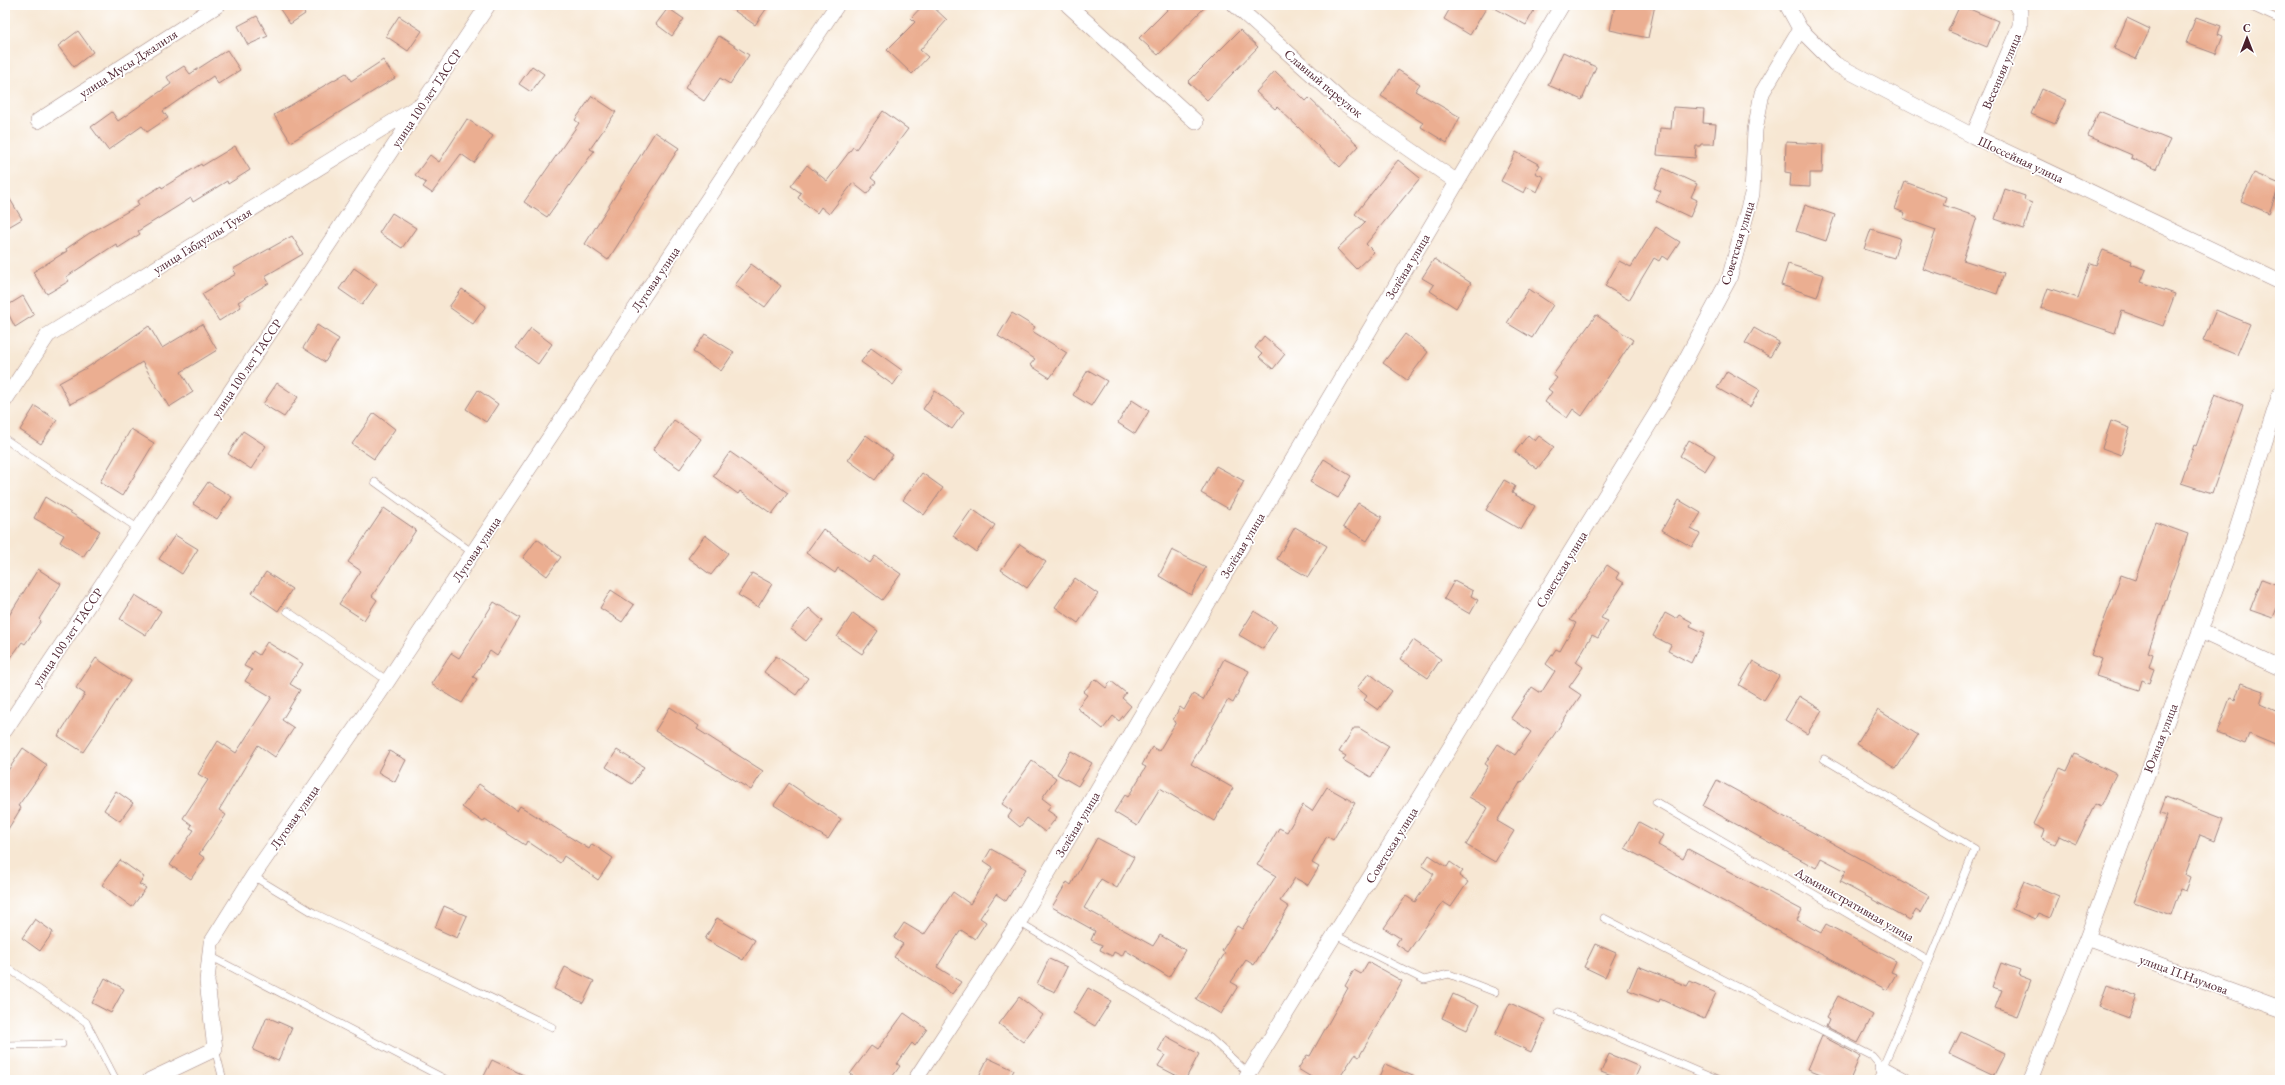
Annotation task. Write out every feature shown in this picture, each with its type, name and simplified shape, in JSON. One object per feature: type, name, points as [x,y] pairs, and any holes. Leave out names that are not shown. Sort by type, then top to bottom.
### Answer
[{"type":"street","name":"улица Мусы Джалиля","points":[[38,122],[218,5]]},
{"type":"street","name":"улица 100 лет ТАССР","points":[[5,730],[488,5]]},
{"type":"street","name":"Луговая улица","points":[[215,1049],[207,981],[208,956],[211,943],[253,876],[388,681],[837,5]]},
{"type":"street","points":[[1068,5],[1196,122]]},
{"type":"street","name":"Славный переулок","points":[[1235,5],[1345,104],[1457,182]]},
{"type":"street","name":"Зелёная улица","points":[[915,1080],[1019,922],[1562,5]]},
{"type":"street","name":"Шоссейная улица","points":[[1787,5],[1800,29],[1835,64],[1973,136],[2280,282]]},
{"type":"street","name":"Весенняя улица","points":[[1973,136],[2020,26],[2020,12],[2016,5]]},
{"type":"street","name":"Советская улица","points":[[1247,1077],[1663,402],[1729,279],[1752,194],[1755,130],[1762,93],[1800,29]]},
{"type":"street","name":"улица Габдуллы Тукая","points":[[5,400],[48,335],[422,104]]},
{"type":"street","name":"Южная улица","points":[[2031,1080],[2087,938],[2200,631],[2236,532],[2279,402]]},
{"type":"street","points":[[2200,631],[2280,668]]},
{"type":"street","name":"улица П.Наумова","points":[[2087,938],[2280,1009]]},
{"type":"street","points":[[150,1080],[215,1049]]},
{"type":"street","points":[[1880,1074],[1904,1080]]},
{"type":"lane","points":[[2247,5],[2280,20]]},
{"type":"lane","points":[[5,387],[19,379]]},
{"type":"lane","points":[[5,439],[139,529]]},
{"type":"lane","points":[[375,482],[473,552]]},
{"type":"lane","points":[[287,611],[388,681]]},
{"type":"lane","points":[[1824,759],[1975,849],[1930,961],[1880,1074]]},
{"type":"lane","name":"Административная улица","points":[[1656,802],[1930,961]]},
{"type":"lane","points":[[253,876],[314,913],[552,1027]]},
{"type":"lane","points":[[1604,918],[1872,1056],[1880,1074]]},
{"type":"lane","points":[[1019,922],[1210,1038],[1247,1077]]},
{"type":"lane","points":[[1335,935],[1424,980],[1449,974],[1495,992]]},
{"type":"lane","points":[[208,956],[447,1080]]},
{"type":"lane","points":[[5,966],[86,1022],[116,1080]]},
{"type":"lane","points":[[1558,1012],[1717,1080]]},
{"type":"lane","points":[[5,1045],[62,1044]]},
{"type":"lane","points":[[215,1049],[223,1080]]},
{"type":"building","points":[[277,5],[299,5],[305,14],[290,24]]},
{"type":"building","points":[[726,5],[769,5],[755,25]]},
{"type":"building","points":[[923,5],[931,5],[947,20],[920,50],[928,57],[912,74],[887,50],[915,22],[911,18]]},
{"type":"building","points":[[1172,5],[1207,5],[1158,55],[1139,38]]},
{"type":"building","points":[[1452,5],[1488,5],[1470,35],[1444,19]]},
{"type":"building","points":[[1489,5],[1537,5],[1526,25]]},
{"type":"building","points":[[1615,5],[1655,5],[1648,38],[1610,30]]},
{"type":"building","points":[[1960,5],[1998,21],[1987,47],[1948,31]]},
{"type":"building","points":[[668,8],[684,19],[672,36],[656,24]]},
{"type":"building","points":[[257,16],[268,36],[248,45],[238,26]]},
{"type":"building","points":[[399,16],[422,31],[408,51],[386,36]]},
{"type":"building","points":[[2196,17],[2221,26],[2218,34],[2223,36],[2216,54],[2186,43]]},
{"type":"building","points":[[2127,18],[2150,29],[2136,59],[2114,49]]},
{"type":"building","points":[[1240,30],[1258,47],[1207,100],[1188,82]]},
{"type":"building","points":[[78,31],[93,52],[74,67],[58,46]]},
{"type":"building","points":[[719,36],[749,55],[730,84],[720,78],[704,101],[685,88]]},
{"type":"building","points":[[227,50],[240,70],[218,84],[213,76],[163,111],[168,118],[147,132],[142,126],[108,150],[91,127],[112,112],[118,121],[171,84],[167,77],[184,66],[190,74]]},
{"type":"building","points":[[1563,52],[1596,67],[1582,100],[1548,85]]},
{"type":"building","points":[[383,60],[395,78],[291,142],[274,115],[346,73],[351,81]]},
{"type":"building","points":[[532,66],[544,74],[531,92],[519,84]]},
{"type":"building","points":[[1398,70],[1420,84],[1415,91],[1460,117],[1447,143],[1421,127],[1423,123],[1381,96]]},
{"type":"building","points":[[1275,71],[1306,101],[1309,98],[1359,146],[1340,167],[1277,107],[1275,109],[1256,92]]},
{"type":"building","points":[[2042,89],[2066,100],[2055,124],[2031,114]]},
{"type":"building","points":[[592,96],[616,112],[590,149],[594,151],[547,217],[524,202],[579,123],[575,120]]},
{"type":"building","points":[[1673,107],[1704,109],[1703,123],[1716,124],[1714,144],[1701,144],[1700,146],[1696,146],[1695,158],[1657,155],[1660,128],[1671,129]]},
{"type":"building","points":[[883,111],[908,129],[871,178],[876,182],[867,194],[853,183],[829,214],[821,207],[817,213],[798,198],[801,193],[791,186],[807,165],[827,181],[853,147],[856,149]]},
{"type":"building","points":[[2099,111],[2170,140],[2156,169],[2131,158],[2132,155],[2088,136]]},
{"type":"building","points":[[467,119],[493,136],[474,163],[461,154],[432,193],[423,187],[426,183],[415,175],[430,155],[439,162]]},
{"type":"building","points":[[655,132],[679,148],[608,260],[585,244]]},
{"type":"building","points":[[1786,142],[1823,144],[1822,173],[1810,173],[1810,187],[1790,186],[1791,173],[1785,172]]},
{"type":"building","points":[[235,146],[250,170],[228,184],[227,181],[193,202],[191,198],[138,231],[140,234],[118,248],[116,244],[66,277],[69,281],[47,294],[33,272],[67,251],[66,249],[88,234],[139,205],[137,201],[161,186],[162,188],[201,164],[202,166]]},
{"type":"building","points":[[1516,152],[1540,165],[1535,173],[1544,177],[1537,192],[1527,187],[1524,193],[1501,181]]},
{"type":"building","points":[[1398,160],[1420,178],[1366,244],[1374,252],[1356,269],[1337,249],[1365,222],[1355,214]]},
{"type":"building","points":[[1663,168],[1697,184],[1691,197],[1697,200],[1690,217],[1656,201],[1661,191],[1654,188]]},
{"type":"building","points":[[2254,173],[2280,184],[2269,213],[2241,201]]},
{"type":"building","points":[[1905,182],[1946,197],[1943,205],[1977,217],[1963,260],[2004,273],[1997,294],[1923,269],[1936,230],[1903,218],[1905,213],[1895,209]]},
{"type":"building","points":[[2005,189],[2025,196],[2024,200],[2032,203],[2024,229],[1995,219]]},
{"type":"building","points":[[5,191],[22,219],[5,229]]},
{"type":"building","points":[[1805,205],[1835,215],[1826,241],[1796,231]]},
{"type":"building","points":[[392,213],[416,228],[402,248],[379,233]]},
{"type":"building","points":[[1656,227],[1680,242],[1668,260],[1662,256],[1659,261],[1654,258],[1629,300],[1605,286],[1619,261],[1631,267]]},
{"type":"building","points":[[1871,229],[1900,238],[1894,258],[1864,249]]},
{"type":"building","points":[[292,236],[303,254],[265,276],[269,283],[238,302],[241,307],[219,321],[202,294],[236,274],[233,269]]},
{"type":"building","points":[[2103,250],[2132,261],[2131,264],[2146,270],[2141,282],[2175,294],[2163,326],[2122,311],[2115,333],[2041,308],[2048,288],[2078,298],[2090,263],[2096,265]]},
{"type":"building","points":[[1434,259],[1471,283],[1456,308],[1430,291],[1434,285],[1422,278]]},
{"type":"building","points":[[751,264],[781,286],[765,307],[735,285]]},
{"type":"building","points":[[1788,264],[1824,275],[1817,297],[1781,285]]},
{"type":"building","points":[[354,268],[377,284],[362,305],[339,289]]},
{"type":"building","points":[[462,289],[486,306],[473,324],[449,307]]},
{"type":"building","points":[[1529,289],[1553,305],[1532,338],[1507,323]]},
{"type":"building","points":[[23,296],[34,315],[15,327],[5,307]]},
{"type":"building","points":[[2216,310],[2250,324],[2237,355],[2203,341]]},
{"type":"building","points":[[1012,313],[1035,327],[1032,331],[1067,353],[1050,378],[1030,365],[1035,359],[998,336]]},
{"type":"building","points":[[1596,315],[1633,340],[1582,416],[1573,409],[1567,418],[1545,402],[1552,392],[1548,389],[1557,378],[1553,375]]},
{"type":"building","points":[[202,324],[217,350],[181,372],[193,392],[169,407],[142,362],[102,388],[70,404],[59,383],[88,367],[149,326],[162,348]]},
{"type":"building","points":[[317,325],[339,339],[325,362],[303,348]]},
{"type":"building","points":[[531,328],[552,344],[538,364],[516,348]]},
{"type":"building","points":[[1754,328],[1779,342],[1770,357],[1745,343]]},
{"type":"building","points":[[705,334],[734,352],[721,371],[693,352]]},
{"type":"building","points":[[1405,334],[1428,352],[1407,380],[1383,363]]},
{"type":"building","points":[[1264,336],[1285,354],[1273,369],[1259,357],[1262,354],[1255,348]]},
{"type":"building","points":[[871,348],[903,371],[893,385],[861,362]]},
{"type":"building","points":[[1088,370],[1107,381],[1091,406],[1073,395]]},
{"type":"building","points":[[1727,371],[1760,390],[1750,407],[1717,388]]},
{"type":"building","points":[[277,383],[298,397],[284,417],[263,404]]},
{"type":"building","points":[[478,390],[498,404],[486,422],[466,409]]},
{"type":"building","points":[[935,391],[964,412],[952,429],[923,409]]},
{"type":"building","points":[[2215,394],[2243,405],[2212,493],[2181,483],[2194,445],[2196,446]]},
{"type":"building","points":[[1132,400],[1149,411],[1135,434],[1118,423]]},
{"type":"building","points":[[35,406],[57,420],[41,444],[20,430]]},
{"type":"building","points":[[374,413],[395,429],[374,459],[352,444]]},
{"type":"building","points":[[674,420],[701,439],[680,469],[653,450]]},
{"type":"building","points":[[2111,421],[2130,428],[2121,455],[2102,448]]},
{"type":"building","points":[[131,429],[154,443],[122,496],[100,482]]},
{"type":"building","points":[[243,431],[266,446],[251,469],[228,454]]},
{"type":"building","points":[[866,435],[893,455],[875,480],[848,460]]},
{"type":"building","points":[[1528,435],[1535,441],[1539,436],[1554,447],[1537,469],[1515,452]]},
{"type":"building","points":[[1689,440],[1715,455],[1705,471],[1680,456]]},
{"type":"building","points":[[730,452],[788,493],[772,514],[740,491],[738,494],[713,476]]},
{"type":"building","points":[[1324,459],[1351,476],[1338,498],[1310,482]]},
{"type":"building","points":[[1216,466],[1244,481],[1229,509],[1201,493]]},
{"type":"building","points":[[922,473],[943,488],[924,515],[903,500]]},
{"type":"building","points":[[1504,480],[1515,486],[1512,493],[1535,506],[1521,530],[1486,510]]},
{"type":"building","points":[[208,482],[232,497],[217,519],[193,504]]},
{"type":"building","points":[[45,497],[100,531],[83,557],[60,542],[64,535],[34,518]]},
{"type":"building","points":[[1679,500],[1701,513],[1691,529],[1700,534],[1692,547],[1662,530]]},
{"type":"building","points":[[1358,503],[1382,517],[1367,541],[1343,527]]},
{"type":"building","points":[[384,508],[416,530],[372,596],[377,600],[364,620],[339,604],[361,571],[348,562]]},
{"type":"building","points":[[972,509],[995,525],[976,552],[953,536]]},
{"type":"building","points":[[2155,522],[2188,534],[2148,652],[2153,654],[2149,667],[2154,669],[2149,683],[2142,680],[2139,690],[2096,676],[2102,659],[2091,655],[2121,575],[2135,580]]},
{"type":"building","points":[[1295,527],[1327,546],[1308,577],[1277,559]]},
{"type":"building","points":[[823,529],[870,563],[875,556],[901,574],[882,600],[838,568],[835,573],[806,553]]},
{"type":"building","points":[[175,535],[198,549],[182,574],[159,559]]},
{"type":"building","points":[[705,535],[728,553],[711,575],[688,558]]},
{"type":"building","points":[[537,539],[561,557],[547,576],[523,558]]},
{"type":"building","points":[[1020,544],[1046,562],[1027,588],[1001,570]]},
{"type":"building","points":[[1172,550],[1206,567],[1191,595],[1159,576]]},
{"type":"building","points":[[1607,565],[1619,573],[1616,578],[1624,583],[1601,618],[1608,621],[1598,638],[1592,635],[1576,662],[1583,667],[1569,687],[1581,695],[1522,782],[1521,781],[1497,821],[1514,831],[1495,862],[1466,845],[1488,808],[1469,797],[1488,766],[1485,764],[1498,744],[1515,755],[1531,732],[1511,718],[1532,687],[1541,693],[1555,671],[1546,664],[1556,649],[1560,651],[1576,623],[1570,620]]},
{"type":"building","points":[[38,569],[61,584],[39,619],[41,621],[25,644],[22,642],[5,666],[5,622]]},
{"type":"building","points":[[266,572],[292,589],[278,611],[252,593]]},
{"type":"building","points":[[752,573],[772,584],[758,607],[738,595]]},
{"type":"building","points":[[1075,578],[1098,594],[1078,623],[1055,607]]},
{"type":"building","points":[[2262,579],[2280,586],[2280,600],[2273,618],[2250,610]]},
{"type":"building","points":[[1454,581],[1473,591],[1471,596],[1478,600],[1470,614],[1444,599]]},
{"type":"building","points":[[611,590],[634,605],[622,622],[600,608]]},
{"type":"building","points":[[135,595],[161,611],[146,635],[120,619]]},
{"type":"building","points":[[494,602],[520,618],[497,656],[490,651],[473,677],[477,679],[462,703],[431,684],[451,653],[459,658]]},
{"type":"building","points":[[809,608],[823,621],[806,641],[791,629]]},
{"type":"building","points":[[1254,611],[1277,626],[1263,649],[1239,635]]},
{"type":"building","points":[[853,613],[878,631],[862,654],[837,637]]},
{"type":"building","points":[[1665,613],[1676,619],[1679,615],[1692,622],[1690,626],[1705,633],[1691,663],[1668,651],[1671,645],[1653,636]]},
{"type":"building","points":[[1413,640],[1441,659],[1428,678],[1400,659]]},
{"type":"building","points":[[267,642],[303,664],[290,684],[300,690],[282,720],[294,728],[275,757],[258,745],[219,810],[226,815],[199,854],[205,858],[191,879],[170,865],[194,830],[190,828],[192,825],[183,818],[208,780],[198,774],[218,741],[236,753],[272,697],[245,681],[252,670],[244,666],[253,651],[259,655]]},
{"type":"building","points":[[776,656],[808,678],[796,695],[764,672]]},
{"type":"building","points":[[96,658],[130,681],[83,752],[58,736],[85,694],[76,688]]},
{"type":"building","points":[[1224,659],[1249,671],[1233,703],[1228,700],[1191,764],[1233,788],[1214,821],[1160,788],[1137,826],[1114,812],[1125,795],[1128,797],[1146,767],[1142,765],[1152,747],[1159,751],[1176,722],[1173,720],[1180,707],[1184,710],[1193,694],[1203,700]]},
{"type":"building","points":[[1753,661],[1779,676],[1764,700],[1739,685]]},
{"type":"building","points":[[1369,673],[1392,691],[1378,710],[1364,700],[1367,696],[1357,688]]},
{"type":"building","points":[[1095,679],[1106,688],[1111,681],[1126,693],[1122,698],[1131,706],[1119,721],[1113,716],[1103,729],[1077,708],[1087,695],[1083,692]]},
{"type":"building","points":[[2241,683],[2264,691],[2260,704],[2280,713],[2280,747],[2249,734],[2245,744],[2217,733],[2230,698],[2235,700]]},
{"type":"building","points":[[1799,696],[1822,710],[1807,734],[1785,720]]},
{"type":"building","points":[[670,707],[699,726],[697,729],[763,771],[751,790],[655,731]]},
{"type":"building","points":[[1878,710],[1918,735],[1896,769],[1857,744]]},
{"type":"building","points":[[1354,728],[1359,728],[1389,746],[1371,777],[1343,760],[1346,756],[1339,752]]},
{"type":"building","points":[[23,748],[47,765],[18,806],[21,808],[5,834],[5,775]]},
{"type":"building","points":[[617,750],[644,767],[632,784],[606,767]]},
{"type":"building","points":[[389,751],[406,760],[395,782],[378,772]]},
{"type":"building","points":[[1071,751],[1092,763],[1078,786],[1057,774]]},
{"type":"building","points":[[2075,754],[2116,774],[2100,807],[2095,804],[2076,844],[2059,836],[2055,844],[2042,838],[2045,830],[2033,824],[2060,768],[2067,771]]},
{"type":"building","points":[[1032,761],[1056,778],[1042,798],[1051,805],[1047,810],[1057,817],[1045,832],[1027,818],[1020,827],[1008,817],[1012,811],[1002,804]]},
{"type":"building","points":[[1717,780],[1929,896],[1920,913],[1916,910],[1910,920],[1840,882],[1846,871],[1821,858],[1816,868],[1703,806]]},
{"type":"building","points":[[789,783],[841,819],[828,839],[774,805]]},
{"type":"building","points":[[479,784],[517,811],[520,806],[589,849],[592,844],[613,858],[598,880],[564,856],[560,863],[527,841],[525,845],[485,819],[483,822],[462,807]]},
{"type":"building","points":[[1327,787],[1355,803],[1333,840],[1327,836],[1312,863],[1319,867],[1308,885],[1295,878],[1280,901],[1289,907],[1254,965],[1246,960],[1231,982],[1238,986],[1221,1014],[1196,999],[1225,953],[1222,951],[1237,926],[1242,929],[1276,876],[1257,865],[1279,828],[1287,832],[1303,805],[1312,811]]},
{"type":"building","points":[[116,791],[133,803],[120,821],[104,810]]},
{"type":"building","points":[[2166,797],[2223,819],[2215,841],[2200,835],[2185,874],[2191,877],[2186,891],[2180,889],[2171,915],[2134,902],[2167,815],[2160,813]]},
{"type":"building","points":[[1639,822],[1663,835],[1658,845],[1683,859],[1688,849],[1802,910],[1797,920],[1821,933],[1826,924],[1896,961],[1891,972],[1896,974],[1887,990],[1625,848]]},
{"type":"building","points":[[1097,838],[1134,857],[1117,888],[1101,879],[1084,908],[1153,946],[1160,935],[1185,950],[1169,977],[1125,950],[1122,956],[1114,952],[1112,956],[1100,950],[1102,945],[1091,940],[1095,931],[1052,907],[1067,882],[1071,885]]},
{"type":"building","points":[[991,849],[1026,869],[1006,901],[996,894],[980,918],[986,922],[975,939],[961,930],[937,967],[961,982],[952,994],[894,957],[903,944],[894,938],[904,923],[924,935],[953,892],[970,904],[993,867],[984,861]]},
{"type":"building","points":[[1429,855],[1447,867],[1450,862],[1463,871],[1459,876],[1468,882],[1451,907],[1443,902],[1408,952],[1396,944],[1400,938],[1384,928],[1406,896],[1415,902],[1434,874],[1422,866]]},
{"type":"building","points":[[120,860],[144,877],[139,884],[146,888],[132,907],[102,885]]},
{"type":"building","points":[[2024,881],[2059,896],[2050,918],[2038,913],[2035,919],[2012,909]]},
{"type":"building","points":[[444,906],[467,916],[457,938],[435,928]]},
{"type":"building","points":[[717,918],[755,940],[743,960],[705,939]]},
{"type":"building","points":[[35,919],[53,932],[40,951],[22,938]]},
{"type":"building","points":[[1595,944],[1616,953],[1605,977],[1584,967]]},
{"type":"building","points":[[1049,959],[1067,967],[1055,992],[1037,984]]},
{"type":"building","points":[[1368,962],[1402,981],[1359,1057],[1355,1054],[1338,1080],[1316,1080],[1298,1069],[1307,1055],[1310,1056],[1348,988],[1345,986],[1354,970],[1361,974]]},
{"type":"building","points":[[2001,963],[2020,970],[2018,975],[2031,980],[2017,1016],[1995,1008],[2002,990],[1992,987]]},
{"type":"building","points":[[1638,966],[1687,986],[1690,981],[1716,993],[1704,1019],[1660,999],[1659,1002],[1628,990]]},
{"type":"building","points":[[565,967],[594,981],[583,1003],[554,989]]},
{"type":"building","points":[[105,978],[124,989],[111,1013],[92,1003]]},
{"type":"building","points":[[2107,985],[2137,996],[2129,1018],[2099,1007]]},
{"type":"building","points":[[1088,988],[1111,1001],[1095,1026],[1073,1013]]},
{"type":"building","points":[[1453,994],[1479,1006],[1467,1030],[1442,1018]]},
{"type":"building","points":[[1838,996],[1873,1015],[1858,1043],[1826,1027],[1829,1020],[1826,1018]]},
{"type":"building","points":[[1019,997],[1043,1015],[1023,1042],[999,1024]]},
{"type":"building","points":[[1510,1003],[1546,1020],[1531,1052],[1495,1035]]},
{"type":"building","points":[[904,1013],[927,1029],[915,1046],[912,1043],[897,1064],[900,1066],[890,1080],[858,1080],[850,1074],[871,1046],[877,1050]]},
{"type":"building","points":[[267,1017],[292,1028],[278,1061],[253,1050]]},
{"type":"building","points":[[1961,1032],[2005,1053],[1994,1075],[1950,1054]]},
{"type":"building","points":[[1166,1036],[1199,1054],[1185,1080],[1158,1066],[1165,1055],[1158,1051]]},
{"type":"building","points":[[1822,1036],[1860,1056],[1850,1080],[1836,1080],[1808,1069]]},
{"type":"building","points":[[1609,1054],[1640,1067],[1634,1080],[1622,1080],[1601,1072]]},
{"type":"building","points":[[988,1058],[1014,1070],[1009,1080],[977,1080]]},
{"type":"building","points":[[492,1060],[534,1080],[493,1080],[484,1076]]},
{"type":"building","points":[[1385,1064],[1422,1080],[1378,1080]]}]
